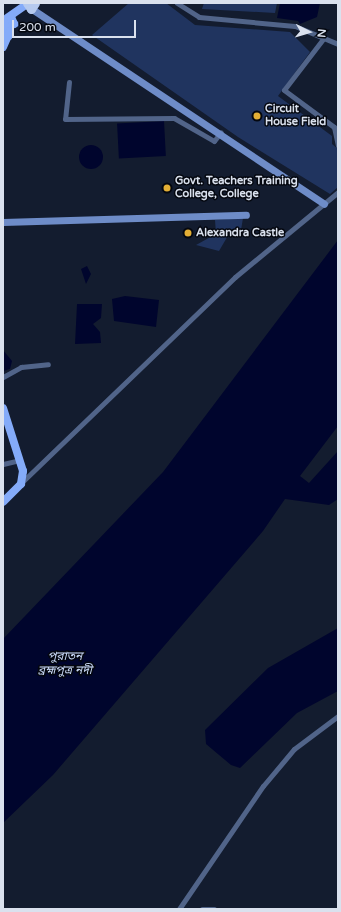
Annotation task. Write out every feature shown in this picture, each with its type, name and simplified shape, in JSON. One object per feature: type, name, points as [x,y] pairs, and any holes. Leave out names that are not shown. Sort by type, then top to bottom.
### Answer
[{"type":"main road","points":[[3,47],[8,36],[7,23],[32,5]]},
{"type":"main road","points":[[3,408],[20,460],[21,484],[3,502]]},
{"type":"street","points":[[177,3],[199,17],[296,26],[323,39],[338,44]]},
{"type":"street","points":[[32,5],[324,204]]},
{"type":"street","points":[[323,39],[284,90],[334,126],[338,146]]},
{"type":"street","points":[[69,82],[65,119],[174,118],[214,141],[220,132]]},
{"type":"street","points":[[21,484],[235,277],[338,192]]},
{"type":"street","points":[[3,222],[246,215]]},
{"type":"street","points":[[3,377],[21,367],[48,364]]},
{"type":"street","points":[[3,464],[20,460]]},
{"type":"street","points":[[179,909],[271,776],[294,749],[338,716]]},
{"type":"street","points":[[202,909],[214,909]]},
{"type":"shaded area","name":"Circuit House Field","points":[[129,3],[166,3],[195,25],[290,32],[310,52],[278,96],[332,136],[332,144],[338,149],[338,187],[330,194],[238,137],[92,35]]},
{"type":"shaded area","points":[[204,3],[277,3],[275,13],[202,9]]},
{"type":"shaded area","points":[[243,218],[240,236],[229,234],[219,251],[196,245],[216,234],[215,220]]},
{"type":"water","points":[[280,3],[320,3],[317,17],[300,24],[298,21],[277,18]]},
{"type":"water","points":[[164,121],[166,156],[119,158],[117,123]]},
{"type":"water","points":[[91,145],[96,146],[102,152],[102,162],[96,168],[91,169],[86,168],[80,162],[79,157],[80,152],[86,146]]},
{"type":"water","name":"পুরাতন ব্রহ্মপুত্র নদী","points":[[338,240],[338,426],[300,476],[309,483],[338,451],[338,499],[329,505],[285,499],[263,531],[53,775],[3,823],[3,639],[163,472]]},
{"type":"water","points":[[87,266],[91,274],[86,284],[81,269]]},
{"type":"water","points":[[125,296],[159,300],[156,327],[114,321],[112,299]]},
{"type":"water","points":[[77,304],[102,304],[101,318],[93,324],[100,332],[101,343],[75,344]]},
{"type":"water","points":[[3,350],[12,361],[10,369],[3,371]]},
{"type":"water","points":[[338,628],[338,691],[297,713],[240,768],[231,765],[206,744],[205,730],[268,668]]},
{"type":"place","name":"Circuit House Field","points":[[257,116]]},
{"type":"place","name":"Govt. Teachers Training College, College","points":[[167,188]]},
{"type":"place","name":"Alexandra Castle","points":[[188,233]]}]
